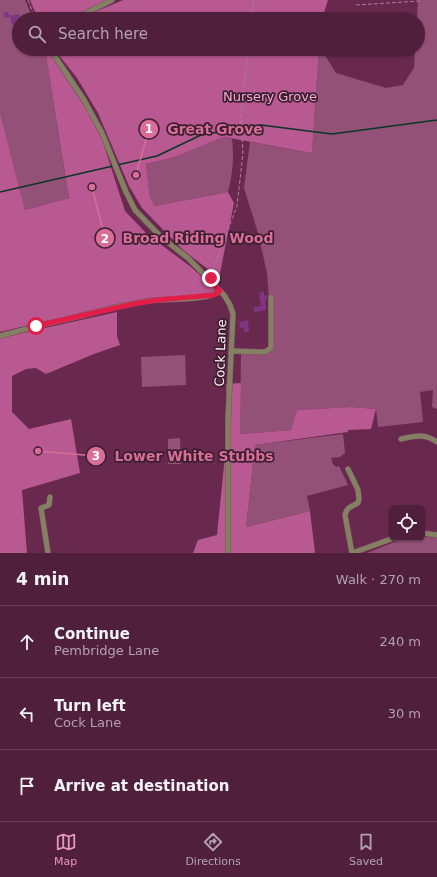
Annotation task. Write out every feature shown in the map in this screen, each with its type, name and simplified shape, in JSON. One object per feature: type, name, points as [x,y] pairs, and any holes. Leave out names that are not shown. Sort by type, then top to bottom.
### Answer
[{"type":"street","points":[[88,12],[112,0]]},
{"type":"street","name":"Cock Lane","points":[[54,56],[84,100],[102,133],[135,210],[160,237],[188,258],[220,291],[232,309],[232,351],[228,419],[228,553]]},
{"type":"street","points":[[0,336],[36,326],[133,304],[157,300],[209,296],[218,294],[220,291]]},
{"type":"street","points":[[232,351],[265,352],[270,348],[271,297]]},
{"type":"street","points":[[401,439],[421,435],[437,442]]},
{"type":"street","points":[[348,470],[359,495],[358,503],[346,511],[352,553],[389,540]]},
{"type":"street","points":[[48,553],[41,508],[49,505],[50,497]]},
{"type":"street","points":[[425,533],[437,535]]},
{"type":"path","points":[[28,0],[32,12]]},
{"type":"path","points":[[251,12],[254,0]]},
{"type":"path","points":[[356,5],[420,0]]},
{"type":"path","points":[[212,283],[212,273],[237,206],[243,153],[241,116],[247,56]]},
{"type":"shaded area","points":[[0,0],[25,0],[30,12],[12,12],[12,56],[46,56],[69,198],[25,210],[0,112]]},
{"type":"shaded area","points":[[418,0],[437,0],[437,409],[432,407],[433,390],[420,392],[423,422],[378,427],[376,409],[351,407],[297,410],[291,430],[240,434],[241,349],[268,349],[271,326],[267,273],[258,233],[244,188],[250,142],[312,153],[319,56],[325,56],[336,73],[386,88],[403,85],[414,68],[415,56],[425,56],[425,12],[417,12]]},
{"type":"shaded area","points":[[224,137],[232,139],[233,146],[233,166],[228,192],[155,206],[150,198],[146,164],[175,157]]},
{"type":"shaded area","points":[[185,355],[186,385],[142,387],[141,357]]},
{"type":"shaded area","points":[[343,434],[345,453],[340,457],[331,458],[336,467],[339,466],[348,485],[307,496],[310,511],[246,527],[255,445]]},
{"type":"shaded area","points":[[180,438],[181,464],[168,464],[168,439]]},
{"type":"shaded area","points":[[425,536],[437,538],[437,553],[367,553],[397,541],[425,541]]},
{"type":"green space","points":[[30,0],[107,0],[83,12],[35,12]]},
{"type":"green space","points":[[123,0],[328,0],[324,12],[95,12]]},
{"type":"green space","points":[[46,56],[52,56],[85,107],[102,139],[125,211],[147,234],[191,267],[215,290],[212,294],[166,298],[46,321],[0,332],[0,112],[25,210],[69,198]]},
{"type":"green space","name":"Nursery Grove","points":[[60,56],[319,56],[312,153],[224,137],[175,157],[146,164],[150,198],[155,206],[228,192],[234,203],[218,283],[209,270],[183,250],[142,208],[129,186],[98,113],[77,78]]},
{"type":"green space","points":[[117,312],[117,336],[120,345],[46,374],[36,368],[26,369],[12,376],[12,412],[29,429],[71,419],[80,473],[22,490],[27,553],[0,553],[0,338]]},
{"type":"green space","points":[[241,383],[240,434],[291,430],[297,410],[351,407],[376,409],[371,429],[348,430],[348,432],[255,445],[246,527],[310,511],[315,553],[193,553],[198,540],[217,535],[227,436],[226,384]]},
{"type":"building","points":[[8,12],[10,16],[12,16],[12,25],[10,17],[5,18],[3,13]]},
{"type":"building","points":[[264,292],[264,296],[267,295],[267,300],[265,300],[266,310],[254,312],[254,307],[261,306],[259,293]]},
{"type":"building","points":[[248,320],[249,332],[244,332],[243,327],[240,328],[239,322]]},
{"type":"waterway","points":[[117,165],[157,156],[201,135],[261,125],[332,134],[437,120]]},
{"type":"waterway","points":[[0,192],[113,166]]},
{"type":"place","name":"Great Grove","points":[[136,175]]},
{"type":"place","name":"Broad Riding Wood","points":[[92,187]]},
{"type":"place","name":"Lower White Stubbs","points":[[38,451]]},
{"type":"route","points":[[36,326],[133,304],[218,294],[220,291],[212,283],[211,278]]}]
